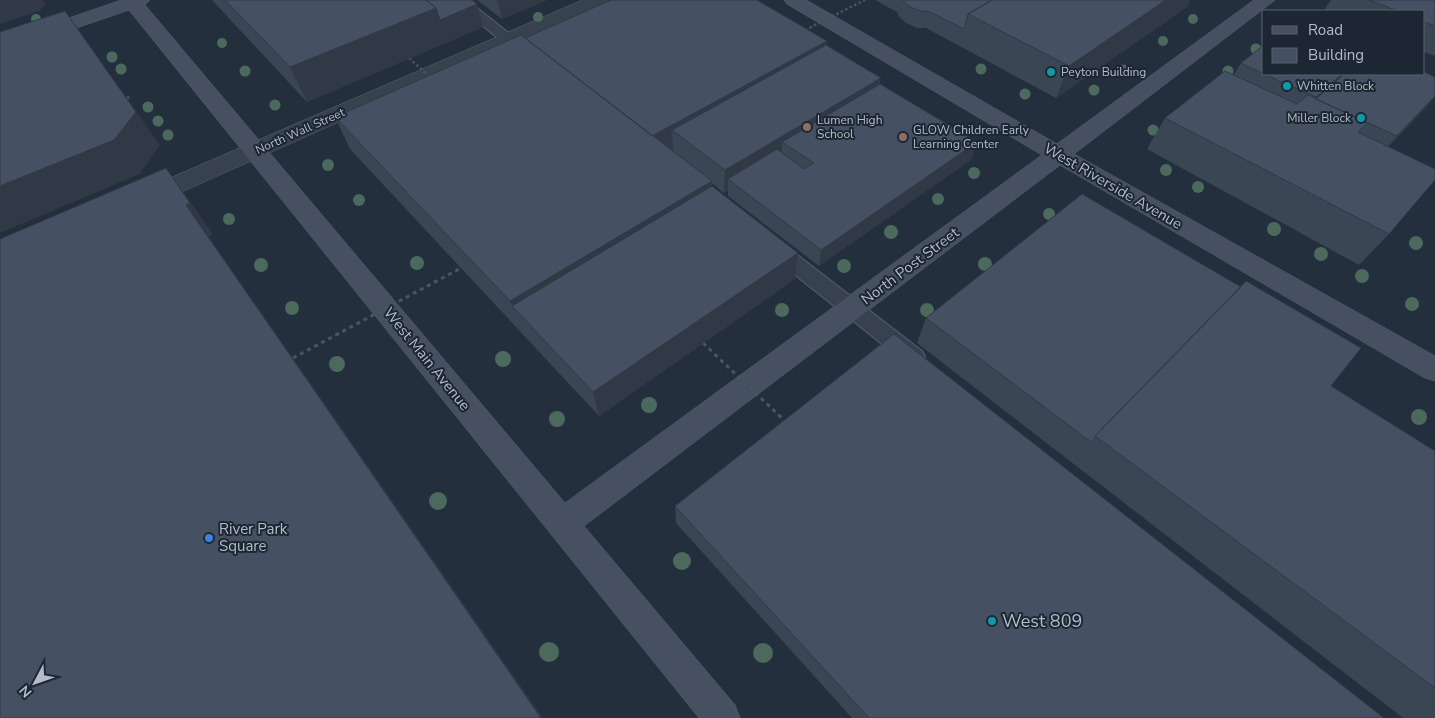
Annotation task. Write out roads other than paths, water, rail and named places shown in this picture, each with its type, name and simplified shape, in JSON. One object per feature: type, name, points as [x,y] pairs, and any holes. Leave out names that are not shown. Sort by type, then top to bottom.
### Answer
[{"type":"street","name":"North Wall Street","points":[[124,208],[598,0]]},
{"type":"street","name":"West Riverside Avenue","points":[[793,0],[1059,156],[1435,370]]},
{"type":"street","points":[[0,48],[135,1]]},
{"type":"street","name":"West Main Avenue","points":[[135,1],[255,150],[722,718]]},
{"type":"street","name":"North Post Street","points":[[562,524],[1059,156],[1257,5]]},
{"type":"lane","points":[[458,0],[537,62]]},
{"type":"lane","points":[[752,231],[929,368]]},
{"type":"place","name":"Peyton Building","points":[[1051,72]]},
{"type":"place","name":"Whitten Block","points":[[1287,86]]},
{"type":"place","name":"Miller Block","points":[[1361,118]]},
{"type":"place","name":"Lumen High School","points":[[807,127]]},
{"type":"place","name":"GLOW Children Early Learning Center","points":[[903,137]]},
{"type":"place","name":"River Park Square","points":[[209,538]]},
{"type":"place","name":"West 809","points":[[992,621]]}]
